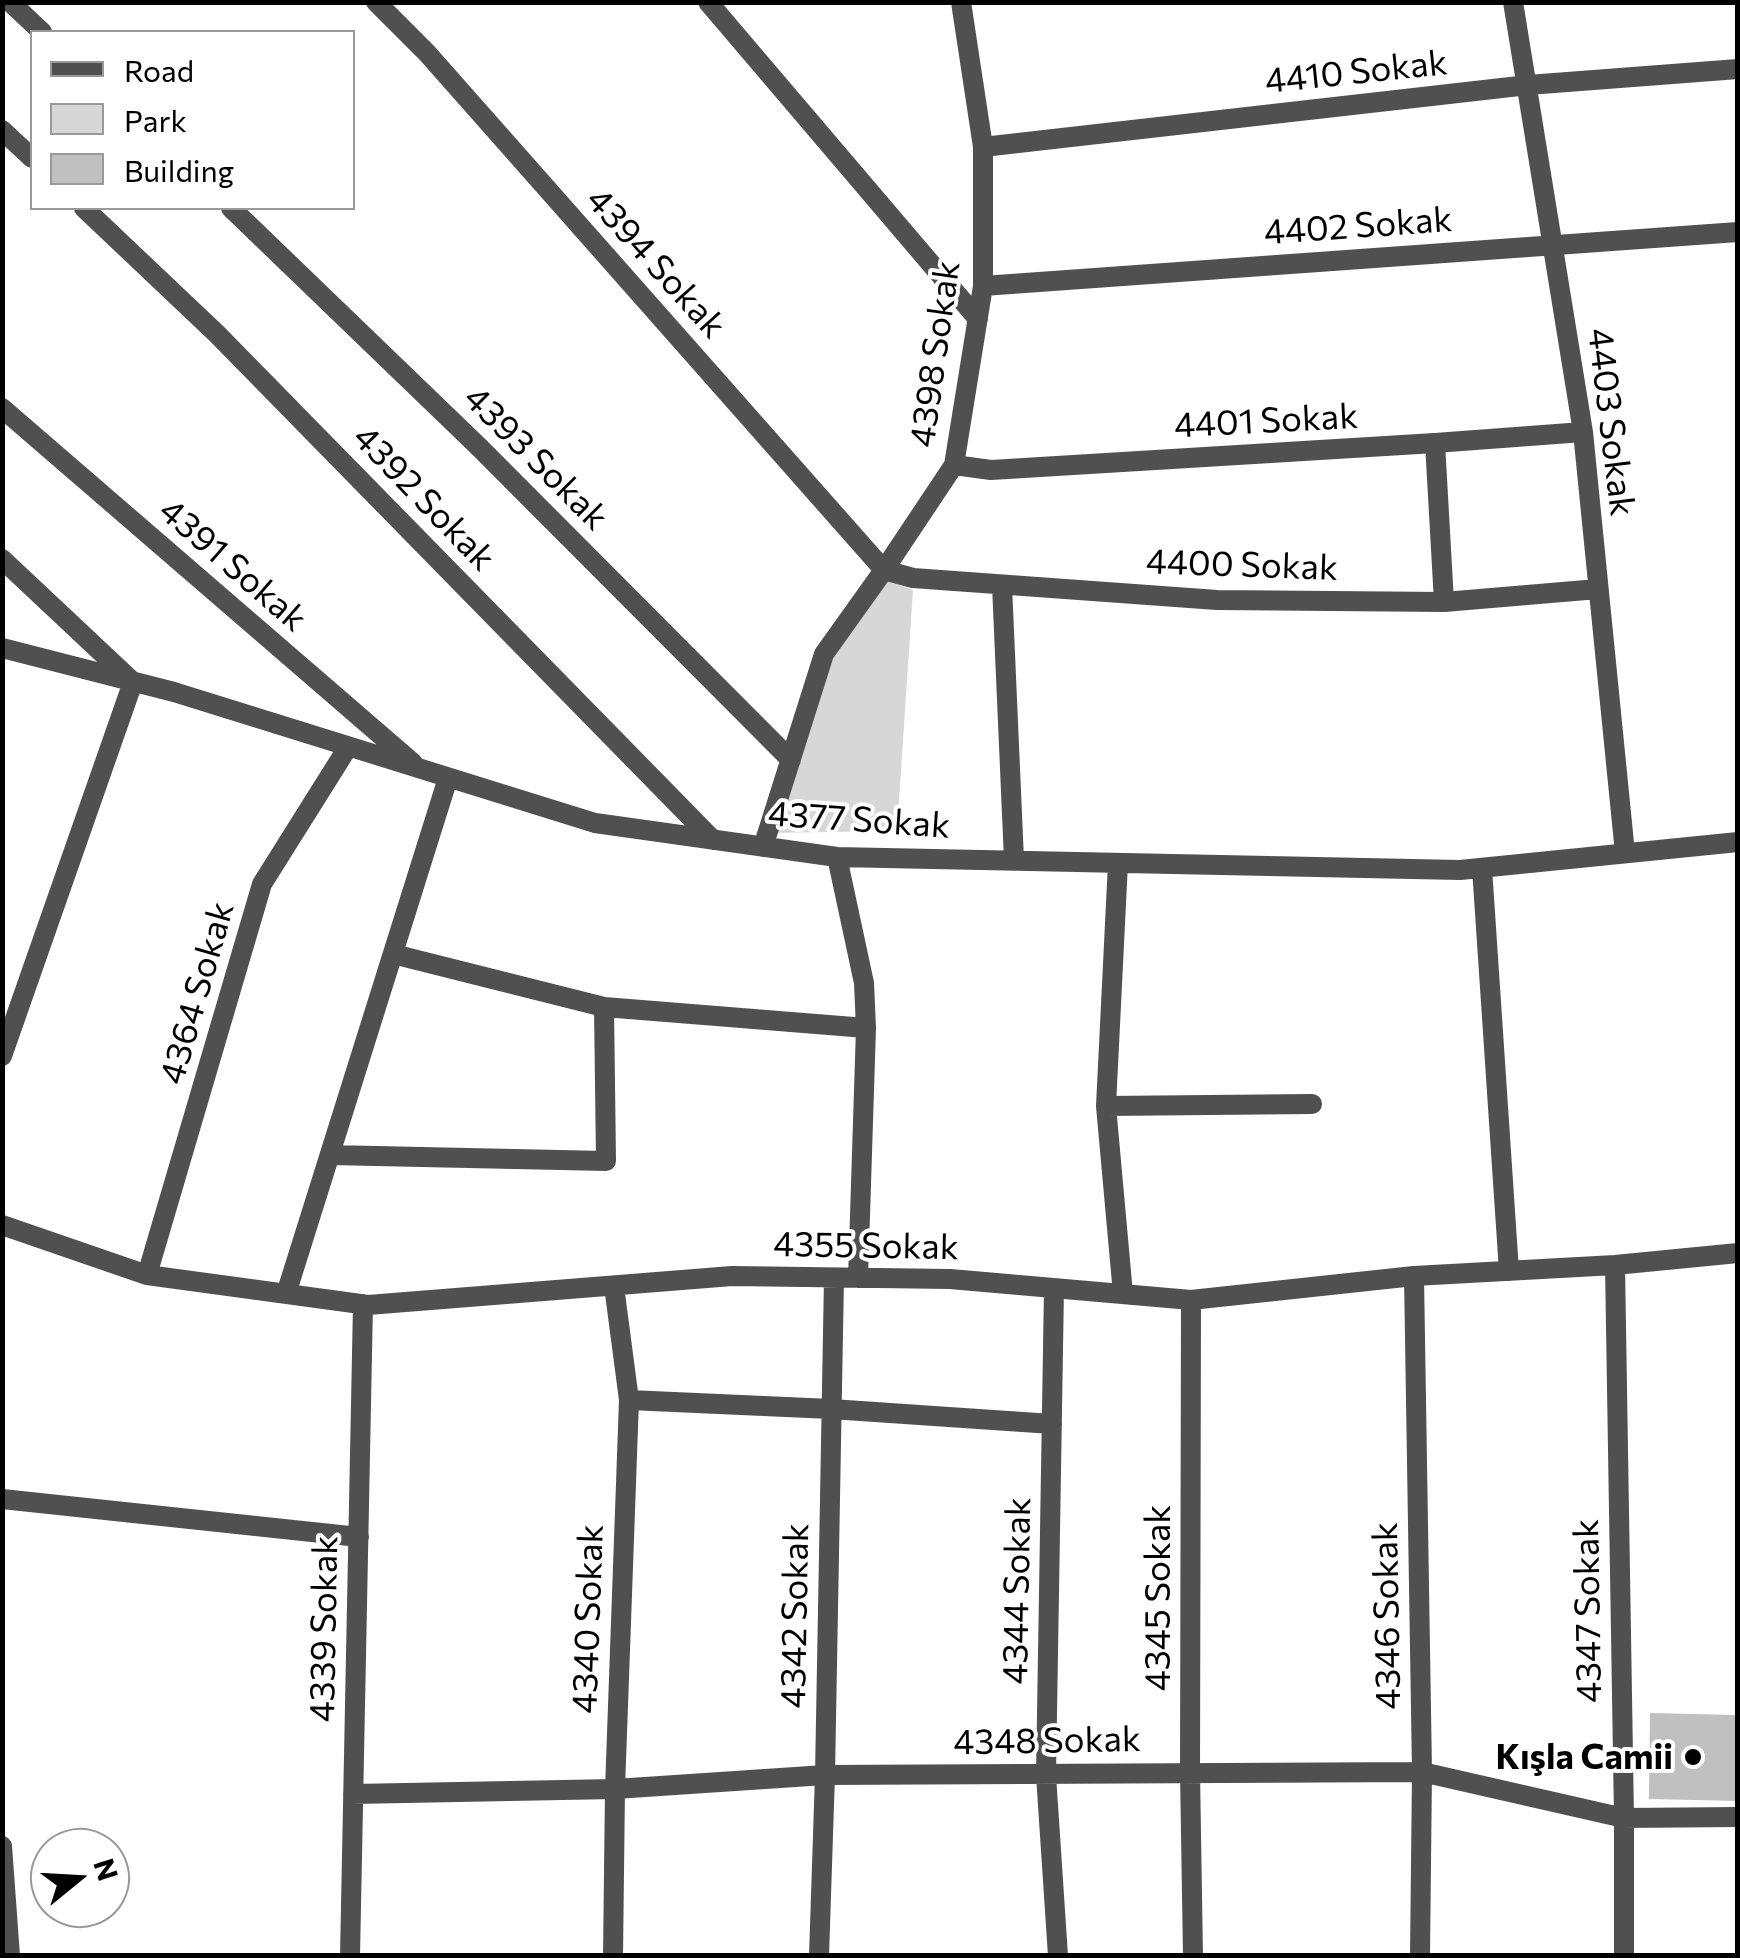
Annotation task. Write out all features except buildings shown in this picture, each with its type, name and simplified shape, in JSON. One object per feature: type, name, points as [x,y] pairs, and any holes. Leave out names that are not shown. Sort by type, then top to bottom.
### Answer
[{"type":"street","points":[[10,2],[40,30]]},
{"type":"street","name":"4394 Sokak","points":[[376,2],[884,570]]},
{"type":"street","points":[[708,2],[978,319]]},
{"type":"street","name":"4398 Sokak","points":[[763,847],[824,654],[954,465],[983,286],[983,147],[961,2]]},
{"type":"street","name":"4403 Sokak","points":[[1513,2],[1583,432],[1625,853]]},
{"type":"street","name":"4410 Sokak","points":[[983,147],[1528,85],[1738,68]]},
{"type":"street","points":[[2,130],[30,156]]},
{"type":"street","name":"4392 Sokak","points":[[86,210],[217,334],[713,840]]},
{"type":"street","name":"4393 Sokak","points":[[233,210],[479,446],[791,760]]},
{"type":"street","name":"4402 Sokak","points":[[983,286],[1738,232]]},
{"type":"street","name":"4391 Sokak","points":[[2,408],[422,770]]},
{"type":"street","name":"4401 Sokak","points":[[954,465],[991,470],[1583,432]]},
{"type":"street","points":[[1436,444],[1444,602]]},
{"type":"street","points":[[2,559],[133,682],[2,1056]]},
{"type":"street","name":"4400 Sokak","points":[[884,570],[913,578],[1218,600],[1444,602],[1598,589]]},
{"type":"street","points":[[1002,585],[1014,860]]},
{"type":"street","name":"4377 Sokak","points":[[2,648],[133,682],[594,824],[837,856],[1460,870],[1738,842]]},
{"type":"street","name":"4364 Sokak","points":[[147,1275],[262,884],[348,746]]},
{"type":"street","points":[[286,1294],[448,778]]},
{"type":"street","points":[[837,856],[864,983],[858,1278]]},
{"type":"street","points":[[1118,863],[1106,1106],[1122,1294]]},
{"type":"street","points":[[1482,868],[1509,1271]]},
{"type":"street","points":[[393,954],[604,1007],[866,1028]]},
{"type":"street","points":[[330,1155],[606,1161],[604,1007]]},
{"type":"street","points":[[1106,1106],[1312,1104]]},
{"type":"street","name":"4355 Sokak","points":[[2,1225],[147,1275],[364,1304],[732,1276],[950,1279],[1191,1300],[1414,1276],[1616,1265],[1738,1253]]},
{"type":"street","name":"4347 Sokak","points":[[1616,1265],[1624,1956]]},
{"type":"street","name":"4346 Sokak","points":[[1414,1276],[1422,1772],[1420,1956]]},
{"type":"street","name":"4342 Sokak","points":[[819,1956],[834,1278]]},
{"type":"street","name":"4340 Sokak","points":[[613,1956],[614,1789],[629,1400],[614,1286]]},
{"type":"street","name":"4344 Sokak","points":[[1054,1288],[1046,1775],[1058,1956]]},
{"type":"street","name":"4345 Sokak","points":[[1191,1300],[1190,1772],[1194,1956]]},
{"type":"street","name":"4339 Sokak","points":[[350,1956],[364,1304]]},
{"type":"street","points":[[629,1400],[1052,1424]]},
{"type":"street","points":[[2,1499],[359,1537]]},
{"type":"street","name":"4348 Sokak","points":[[353,1794],[614,1789],[825,1775],[1422,1772],[1624,1818],[1738,1818]]},
{"type":"street","points":[[2,1846],[10,1956]]},
{"type":"green space","points":[[881,578],[913,590],[897,831],[768,833],[824,654]]},
{"type":"place","name":"Kışla Camii","points":[[1693,1757]]}]
